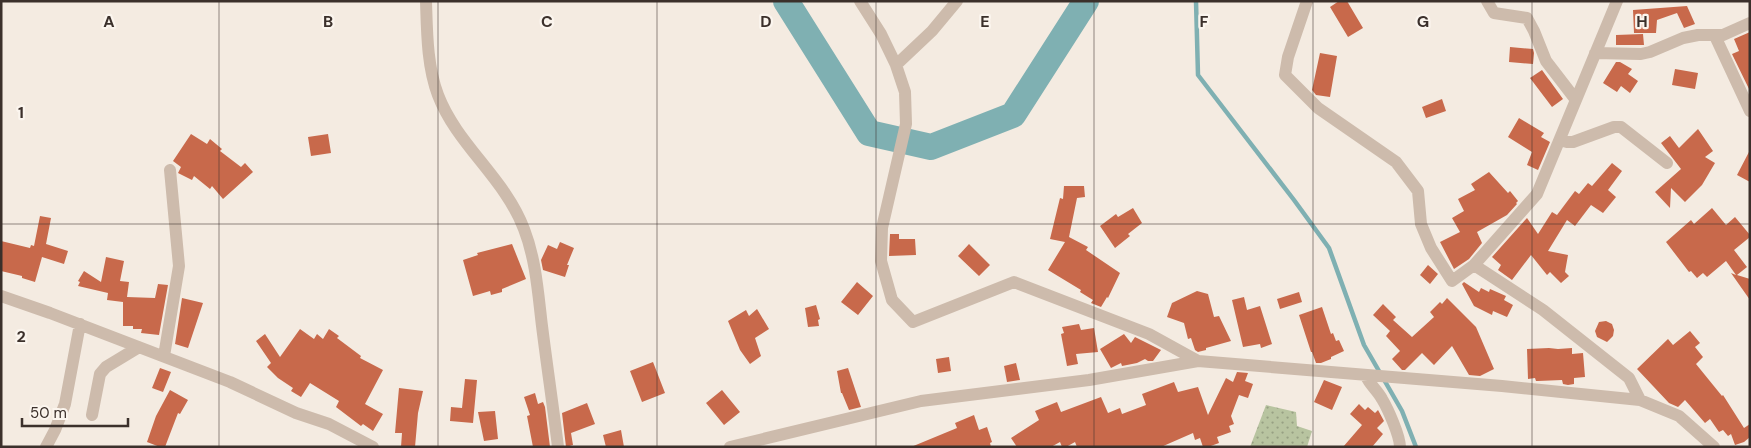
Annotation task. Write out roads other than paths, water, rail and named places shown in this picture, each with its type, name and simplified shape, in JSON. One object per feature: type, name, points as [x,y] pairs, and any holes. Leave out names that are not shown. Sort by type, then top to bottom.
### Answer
[{"type":"street","points":[[426,1],[427,40],[438,97],[460,134],[508,198],[524,228],[530,247],[538,289],[558,447]]},
{"type":"street","points":[[860,1],[881,34],[896,65],[905,92],[906,124],[882,228],[881,262],[892,300],[913,322],[1014,282],[1149,334],[1198,360]]},
{"type":"street","points":[[896,65],[932,31],[957,1]]},
{"type":"street","points":[[1307,1],[1288,57],[1285,74],[1318,108],[1396,162],[1418,191],[1421,224],[1430,248],[1452,281],[1474,265],[1537,194],[1617,1]]},
{"type":"street","points":[[1486,1],[1494,14],[1527,18],[1546,61],[1576,100]]},
{"type":"street","points":[[1595,53],[1641,54],[1683,38],[1698,35],[1723,35],[1750,23]]},
{"type":"street","points":[[1715,36],[1750,111]]},
{"type":"street","points":[[1560,140],[1570,142],[1614,127],[1621,128],[1667,163]]},
{"type":"street","points":[[164,356],[179,266],[170,170]]},
{"type":"street","points":[[1474,265],[1542,310],[1629,378],[1640,400]]},
{"type":"street","points":[[1,296],[80,324],[230,382],[296,413],[329,424],[374,447]]},
{"type":"street","points":[[46,447],[65,404],[80,324]]},
{"type":"street","points":[[92,415],[100,374],[106,367],[139,347]]},
{"type":"street","points":[[730,447],[764,443],[921,401],[1089,380],[1198,360],[1502,386],[1640,400],[1679,416],[1714,447]]},
{"type":"street","points":[[1369,376],[1371,386],[1382,398],[1400,447]]},
{"type":"waterway","points":[[786,1],[869,133],[931,147],[1013,115],[1086,1]]},
{"type":"waterway","points":[[1196,1],[1198,75],[1329,248],[1364,345],[1402,411],[1416,447]]}]
